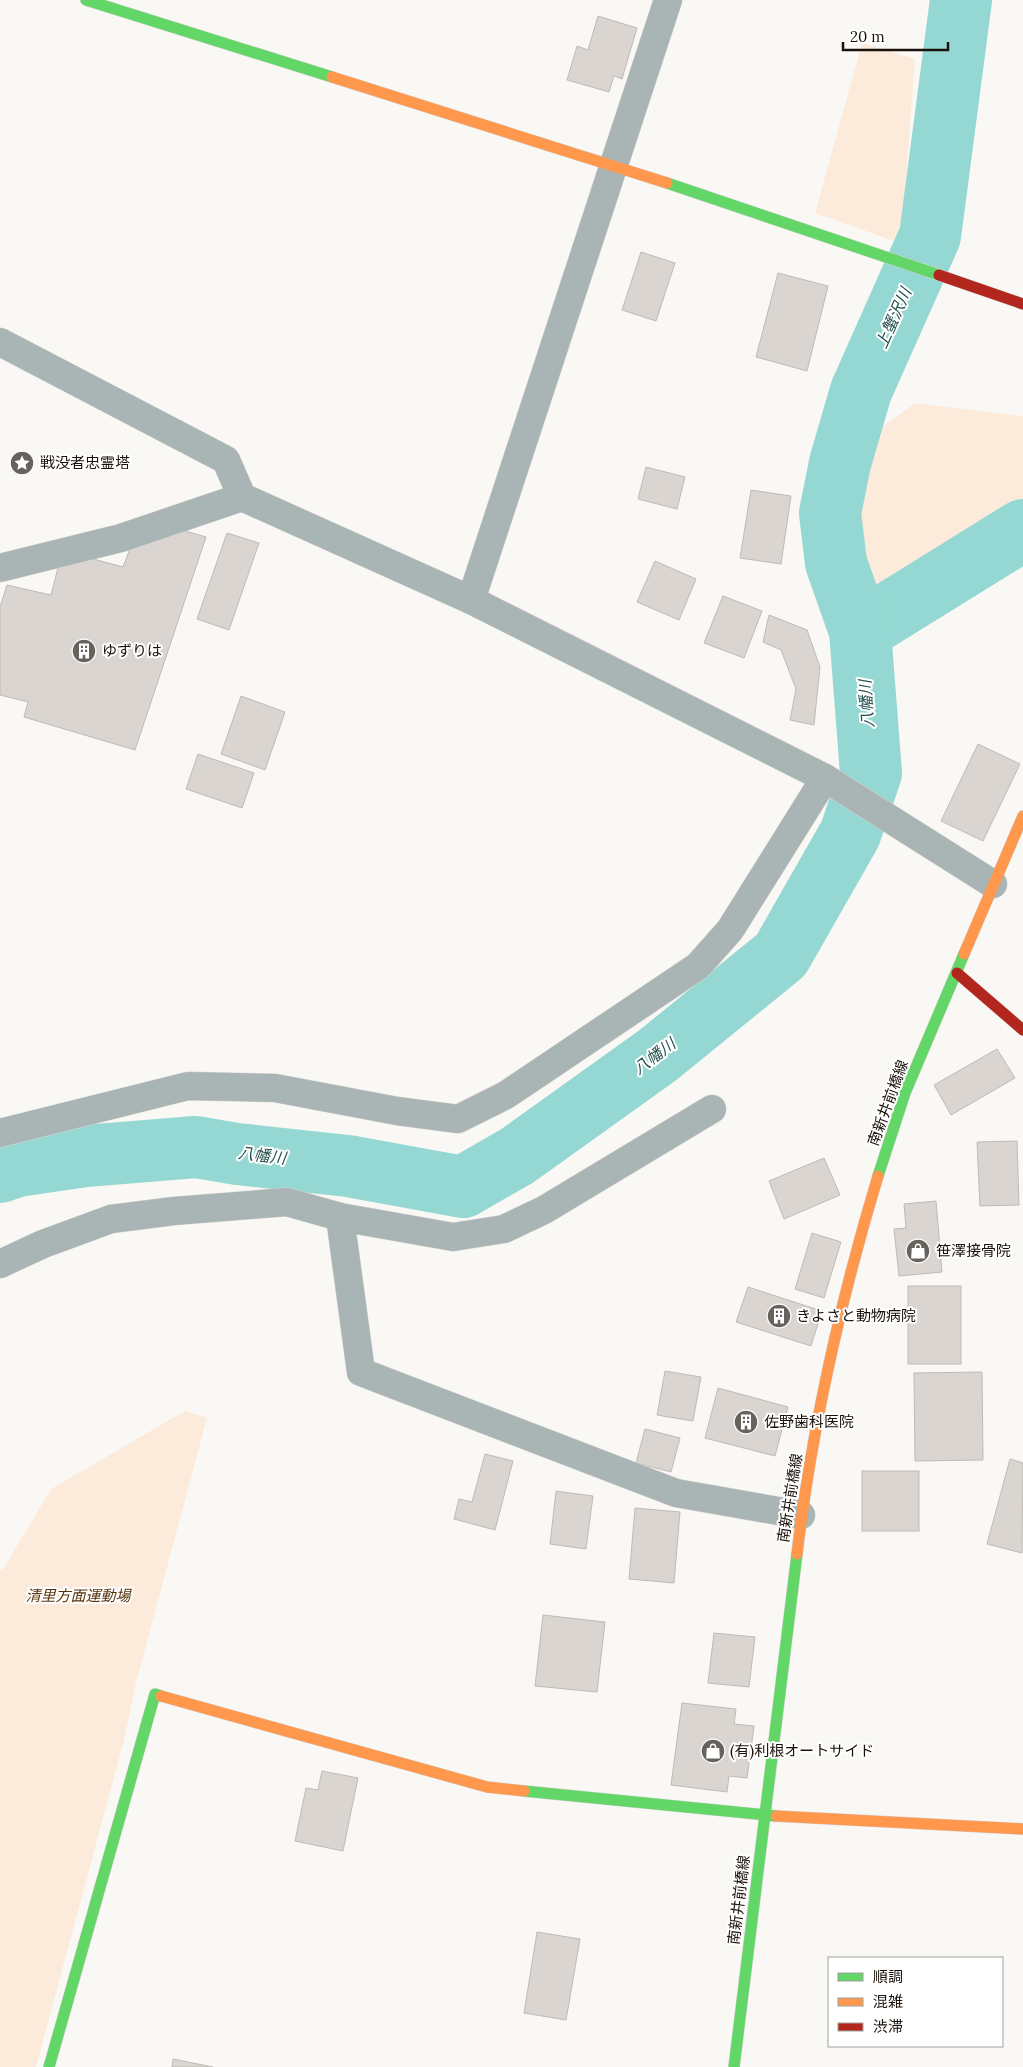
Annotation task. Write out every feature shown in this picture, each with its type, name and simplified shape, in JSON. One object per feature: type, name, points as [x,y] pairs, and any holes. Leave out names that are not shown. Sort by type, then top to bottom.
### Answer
[{"type":"street","points":[[86,0],[615,165],[1023,304]]},
{"type":"street","points":[[471,600],[668,0]]},
{"type":"street","points":[[0,342],[226,460],[242,497],[471,600],[831,783],[993,884]]},
{"type":"street","points":[[0,568],[121,538],[242,497]]},
{"type":"street","points":[[0,1133],[188,1086],[275,1088],[397,1111],[458,1119],[506,1095],[698,966],[730,930],[831,783]]},
{"type":"street","name":"南新井前橋線","points":[[734,2067],[802,1515],[831,1352],[857,1245],[878,1172],[905,1093],[1023,816]]},
{"type":"street","points":[[957,973],[1023,1030]]},
{"type":"street","points":[[0,1264],[43,1244],[112,1219],[174,1211],[287,1202],[340,1217],[453,1237],[504,1229],[544,1210],[712,1110]]},
{"type":"street","points":[[340,1217],[361,1372],[676,1493],[802,1515]]},
{"type":"street","points":[[49,2067],[155,1694],[487,1787],[764,1815],[1023,1829]]},
{"type":"green space","points":[[862,43],[915,59],[903,217],[894,241],[815,213]]},
{"type":"green space","points":[[915,403],[1023,416],[1023,513],[872,607],[849,529],[861,443]]},
{"type":"green space","name":"清里方面運動場","points":[[185,1411],[207,1418],[136,1683],[123,1744],[36,2067],[0,2067],[0,1571],[51,1489]]},
{"type":"building","points":[[598,16],[637,28],[622,79],[614,76],[609,92],[567,80],[577,46],[588,50]]},
{"type":"building","points":[[641,252],[675,263],[656,321],[622,310]]},
{"type":"building","points":[[778,273],[828,286],[807,371],[756,357]]},
{"type":"building","points":[[646,467],[685,477],[677,509],[638,499]]},
{"type":"building","points":[[751,490],[791,496],[781,564],[740,558]]},
{"type":"building","name":"ゆずりは","points":[[182,530],[206,537],[135,750],[24,717],[28,702],[0,695],[0,607],[7,585],[51,595],[59,564],[86,557],[123,567],[131,546]]},
{"type":"building","points":[[227,533],[259,543],[229,630],[197,619]]},
{"type":"building","points":[[655,561],[696,579],[679,620],[637,602]]},
{"type":"building","points":[[723,596],[762,611],[744,658],[704,643]]},
{"type":"building","points":[[769,615],[807,630],[820,667],[814,725],[790,720],[796,689],[781,650],[763,642]]},
{"type":"building","points":[[241,696],[285,712],[265,770],[221,754]]},
{"type":"building","points":[[978,744],[1020,764],[983,841],[941,821]]},
{"type":"building","points":[[198,754],[254,773],[242,808],[186,789]]},
{"type":"building","points":[[997,1049],[1015,1078],[951,1115],[934,1085]]},
{"type":"building","points":[[1017,1141],[1019,1205],[980,1206],[977,1142]]},
{"type":"building","points":[[824,1158],[840,1195],[784,1219],[769,1181]]},
{"type":"building","name":"笹澤接骨院","points":[[936,1201],[942,1272],[899,1276],[894,1229],[906,1228],[904,1204]]},
{"type":"building","points":[[812,1233],[841,1242],[824,1298],[795,1289]]},
{"type":"building","points":[[908,1286],[961,1286],[961,1364],[908,1364]]},
{"type":"building","name":"きよさと動物病院","points":[[748,1287],[822,1311],[811,1346],[736,1322]]},
{"type":"building","points":[[665,1371],[701,1377],[693,1421],[657,1415]]},
{"type":"building","points":[[982,1372],[983,1460],[915,1461],[914,1373]]},
{"type":"building","name":"佐野歯科医院","points":[[718,1388],[788,1407],[775,1456],[705,1438]]},
{"type":"building","points":[[645,1429],[680,1438],[671,1472],[636,1463]]},
{"type":"building","points":[[485,1454],[513,1461],[495,1530],[454,1519],[459,1499],[472,1502]]},
{"type":"building","points":[[1010,1459],[1023,1463],[1022,1553],[987,1544]]},
{"type":"building","points":[[862,1471],[919,1471],[919,1531],[862,1531]]},
{"type":"building","points":[[556,1491],[593,1496],[586,1549],[550,1544]]},
{"type":"building","points":[[635,1508],[680,1512],[674,1583],[629,1579]]},
{"type":"building","points":[[543,1615],[605,1622],[597,1692],[535,1686]]},
{"type":"building","points":[[714,1633],[755,1637],[749,1687],[708,1683]]},
{"type":"building","name":"(有)利根オートサイド","points":[[682,1703],[736,1709],[734,1724],[754,1726],[747,1778],[729,1776],[727,1792],[671,1785]]},
{"type":"building","points":[[322,1771],[358,1778],[343,1851],[295,1841],[306,1788],[318,1790]]},
{"type":"building","points":[[537,1932],[580,1939],[566,2020],[524,2013]]},
{"type":"building","points":[[173,2059],[213,2067],[172,2067]]},
{"type":"waterway","name":"八幡川","points":[[0,1172],[17,1166],[85,1156],[196,1147],[237,1154],[348,1166],[463,1187],[517,1156],[658,1055],[781,955],[850,834],[871,773],[860,631],[836,563],[830,513],[840,463],[861,391],[930,236],[961,0]]},
{"type":"waterway","name":"八幡川","points":[[860,631],[1023,530]]},
{"type":"traffic: fast","points":[[86,0],[332,77]]},
{"type":"traffic: fast","points":[[667,183],[939,275]]},
{"type":"traffic: fast","points":[[878,1176],[905,1093],[964,954]]},
{"type":"traffic: fast","points":[[734,2067],[797,1554]]},
{"type":"traffic: fast","points":[[49,2067],[155,1694],[161,1696]]},
{"type":"traffic: fast","points":[[524,1791],[776,1816]]},
{"type":"traffic: slow","points":[[332,77],[667,183]]},
{"type":"traffic: slow","points":[[964,954],[1023,816]]},
{"type":"traffic: slow","points":[[797,1554],[811,1458],[829,1363],[852,1269],[878,1176]]},
{"type":"traffic: slow","points":[[161,1696],[487,1787],[524,1791]]},
{"type":"traffic: slow","points":[[776,1816],[1023,1829]]},
{"type":"traffic: jam","points":[[939,275],[1023,304]]},
{"type":"traffic: jam","points":[[957,973],[1023,1030]]},
{"type":"place","name":"戦没者忠霊塔","points":[[22,463]]},
{"type":"place","name":"ゆずりは","points":[[84,651]]},
{"type":"place","name":"笹澤接骨院","points":[[918,1251]]},
{"type":"place","name":"きよさと動物病院","points":[[779,1316]]},
{"type":"place","name":"佐野歯科医院","points":[[746,1422]]},
{"type":"place","name":"(有)利根オートサイド","points":[[713,1751]]},
{"type":"water label","name":"上蟹沢川","points":[[893,318]]}]
